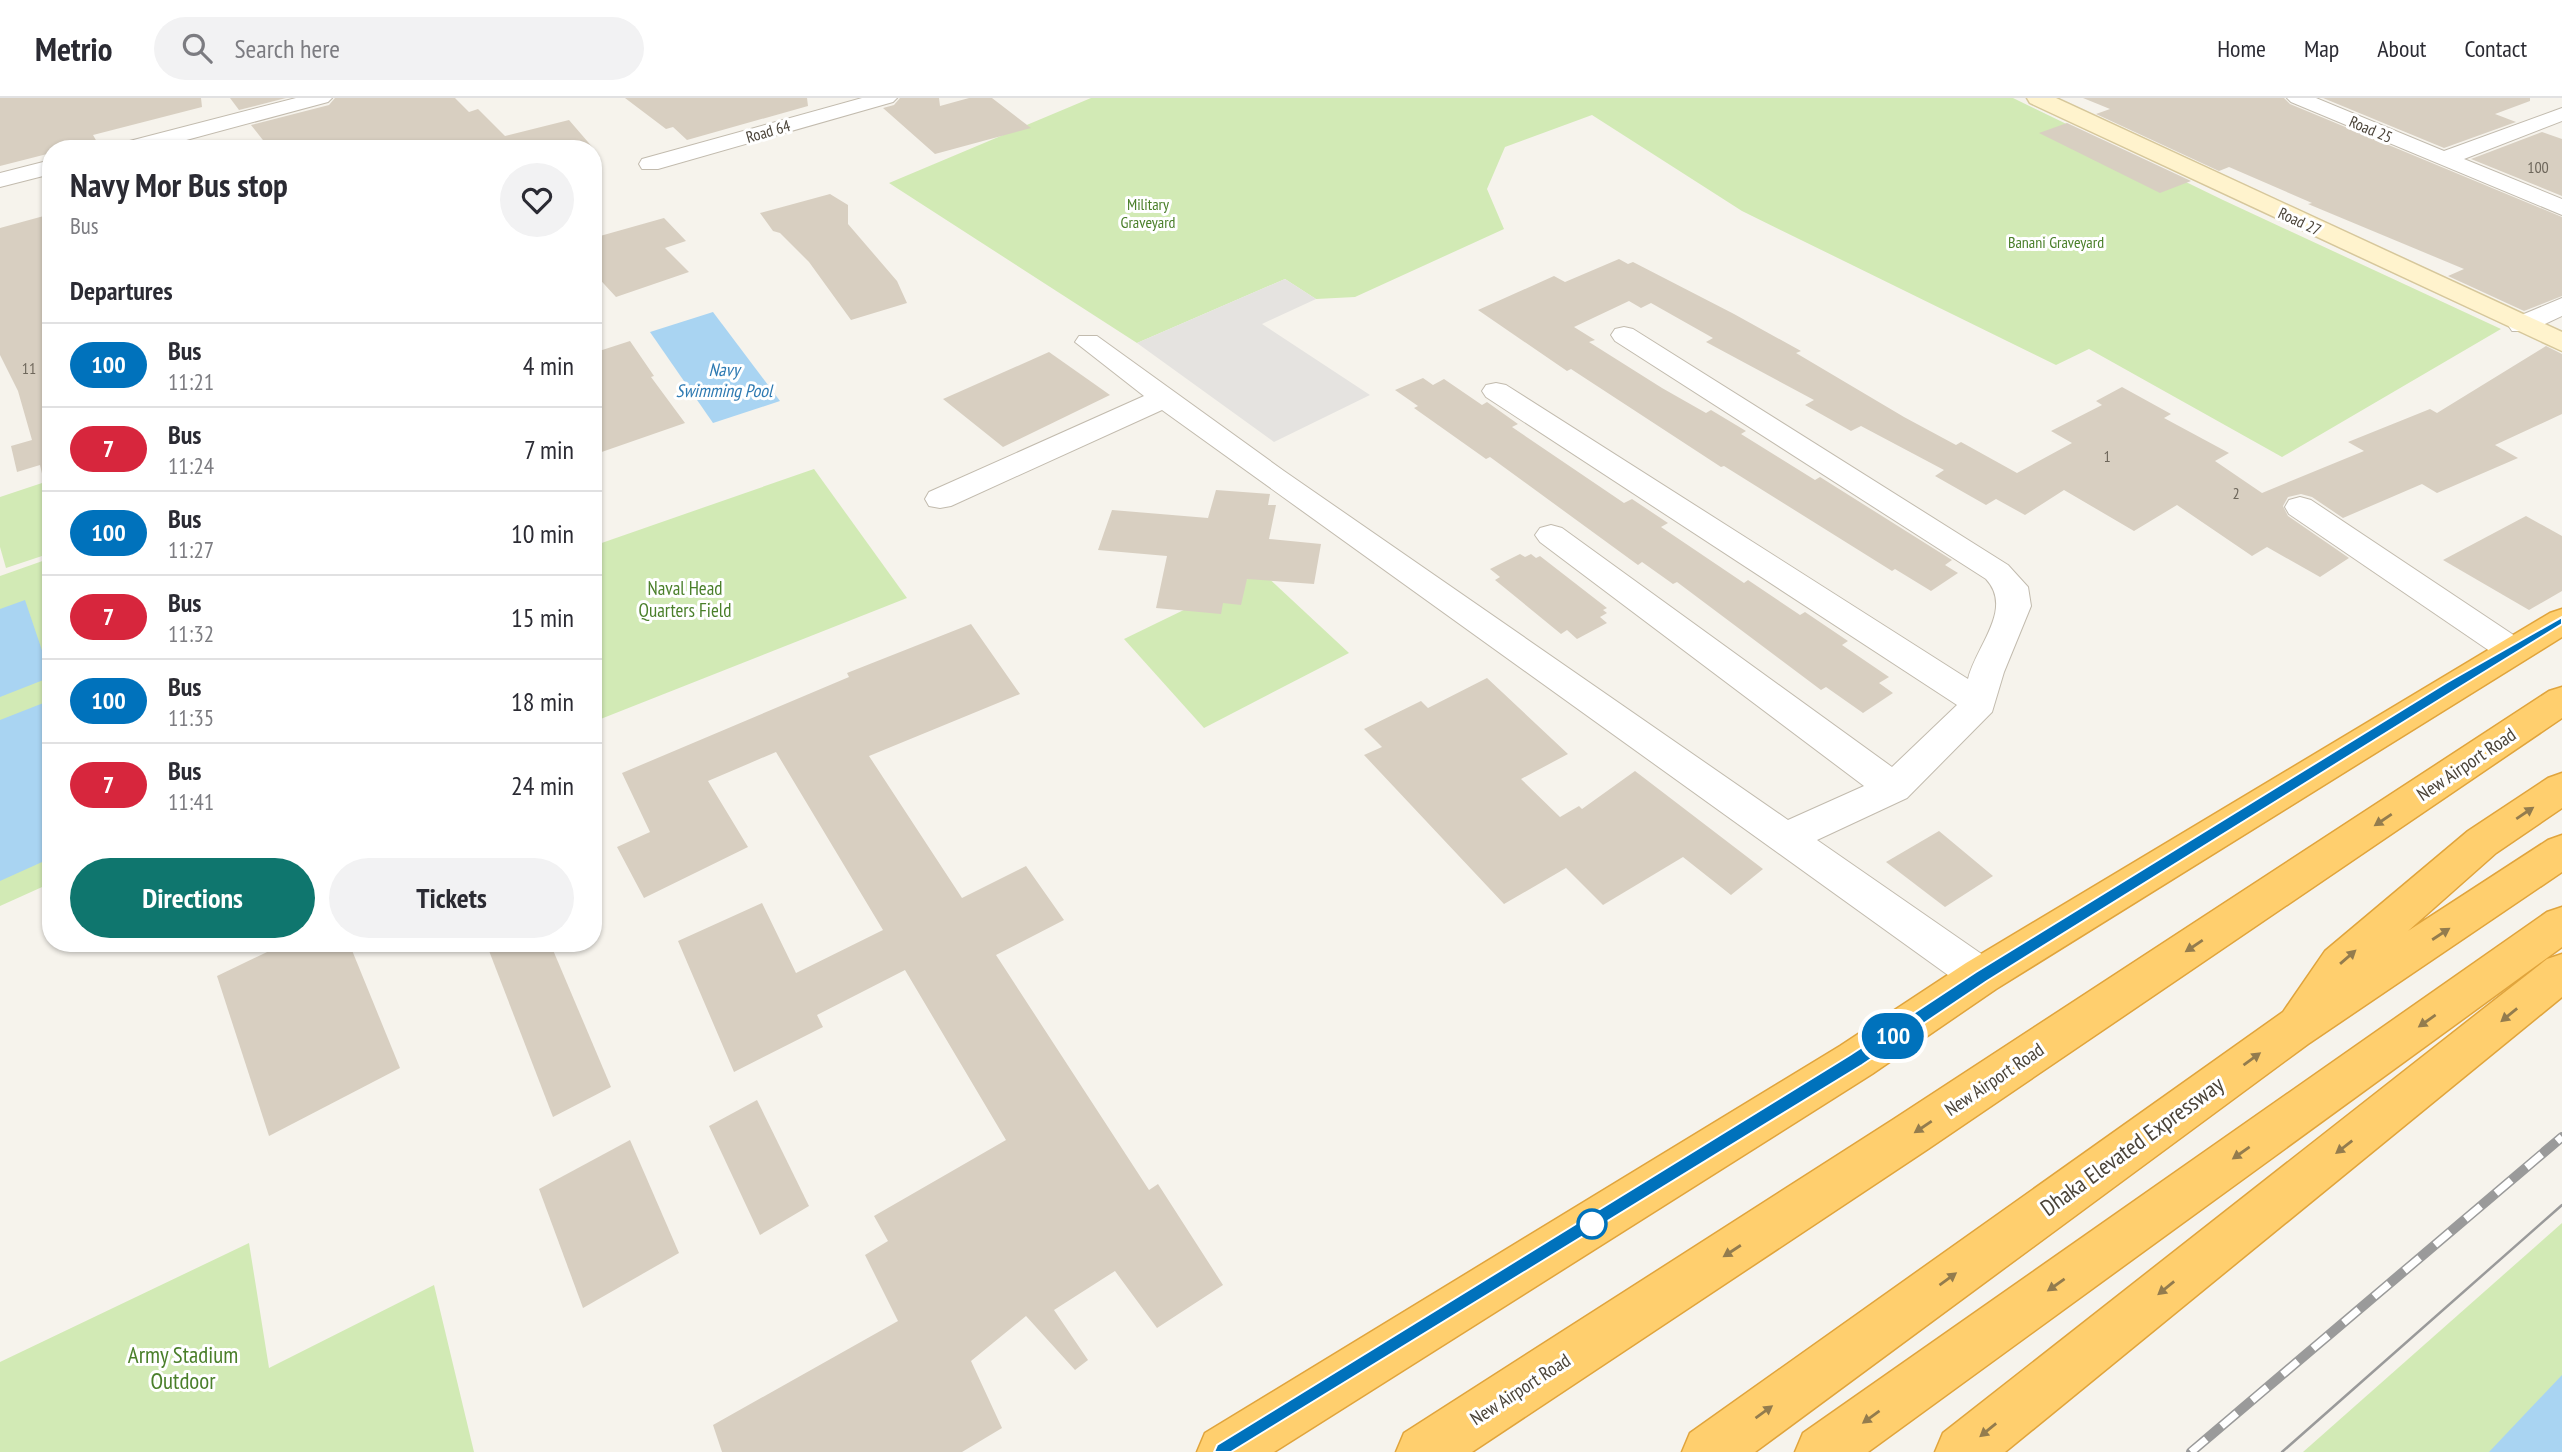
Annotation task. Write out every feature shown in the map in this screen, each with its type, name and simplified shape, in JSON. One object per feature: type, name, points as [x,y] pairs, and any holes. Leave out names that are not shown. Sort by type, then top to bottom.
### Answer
[{"type":"highway","points":[[1224,1452],[1856,1060],[1981,976],[2562,621]]},
{"type":"highway","name":"New Airport Road","points":[[1423,1452],[1911,1134],[2562,700]]},
{"type":"highway","points":[[2292,1030],[2340,964],[2482,842],[2562,788]]},
{"type":"highway","name":"Dhaka Elevated Expressway","points":[[1709,1452],[2292,1030],[2562,851]]},
{"type":"highway","points":[[1822,1452],[2562,924]]},
{"type":"highway","points":[[1962,1452],[2562,972]]},
{"type":"street","points":[[192,140],[321,98]]},
{"type":"street","name":"Road 64","points":[[650,164],[886,98]]},
{"type":"street","name":"Road 27","points":[[2038,98],[2562,343]]},
{"type":"street","name":"Road 25","points":[[2298,98],[2562,208]]},
{"type":"street","points":[[2555,98],[2562,100]]},
{"type":"street","points":[[2443,159],[2562,114]]},
{"type":"street","points":[[0,180],[42,169]]},
{"type":"street","points":[[2521,324],[2562,306]]},
{"type":"street","points":[[1624,335],[1997,572],[2012,587],[2015,606],[1987,672],[1980,703],[1894,788],[1786,838]]},
{"type":"street","points":[[1088,342],[1981,976]]},
{"type":"street","points":[[1496,391],[1980,703]]},
{"type":"street","points":[[940,499],[1164,398]]},
{"type":"street","points":[[2300,507],[2512,650]]},
{"type":"street","points":[[1551,535],[1894,788]]},
{"type":"green space","points":[[1091,98],[2013,98],[2223,200],[2501,329],[2282,457],[2089,349],[2056,365],[1742,211],[1592,115],[1505,147],[1487,189],[1504,229],[1355,297],[1316,299],[1285,279],[1137,343],[889,183]]},
{"type":"green space","name":"Naval Head Quarters Field","points":[[814,469],[907,598],[602,718],[602,543]]},
{"type":"green space","points":[[42,483],[42,556],[6,568],[0,547],[0,497]]},
{"type":"green space","points":[[42,561],[42,887],[0,906],[0,576]]},
{"type":"green space","points":[[1262,572],[1349,653],[1204,728],[1124,639]]},
{"type":"green space","points":[[2562,1223],[2562,1452],[2303,1452]]},
{"type":"green space","name":"Army Stadium Outdoor","points":[[249,1243],[269,1368],[434,1285],[474,1452],[0,1452],[0,1362]]},
{"type":"shaded area","points":[[1285,279],[1316,299],[1262,324],[1370,395],[1274,442],[1137,343]]},
{"type":"water","name":"Navy Swimming Pool","points":[[713,312],[780,401],[713,423],[650,332]]},
{"type":"water","points":[[25,600],[42,650],[42,681],[0,697],[0,609]]},
{"type":"water","points":[[42,704],[42,862],[0,881],[0,720]]},
{"type":"water","points":[[2562,1375],[2562,1452],[2489,1452]]},
{"type":"building","points":[[0,98],[201,98],[202,107],[93,135],[96,140],[42,140],[42,155],[0,166]]},
{"type":"building","points":[[230,98],[286,98],[239,110]]},
{"type":"building","points":[[335,98],[455,98],[469,112],[478,109],[505,136],[569,120],[586,140],[263,140],[251,125],[329,105]]},
{"type":"building","points":[[625,98],[807,98],[808,106],[687,140],[673,127],[666,129]]},
{"type":"building","points":[[900,98],[939,98],[940,106],[969,98],[992,98],[1031,128],[935,154],[883,108],[894,105]]},
{"type":"building","points":[[2083,98],[2284,98],[2290,104],[2562,217],[2562,296],[2524,311],[2448,276],[2464,269],[2308,204],[2312,203],[2229,167],[2219,171],[2096,114],[2110,109]]},
{"type":"building","points":[[2323,98],[2530,98],[2530,101],[2495,114],[2516,122],[2444,148]]},
{"type":"building","points":[[2067,123],[2191,181],[2160,193],[2039,133]]},
{"type":"building","points":[[2542,132],[2562,139],[2562,196],[2471,159]]},
{"type":"building","points":[[830,194],[848,205],[848,224],[897,281],[907,303],[851,320],[809,262],[780,233],[773,231],[760,213]]},
{"type":"building","points":[[42,216],[42,474],[40,465],[17,472],[11,446],[32,440],[18,391],[0,355],[0,228]]},
{"type":"building","points":[[664,218],[686,241],[665,248],[689,272],[616,297],[602,282],[602,235]]},
{"type":"building","points":[[1619,259],[1628,264],[1633,262],[1734,314],[1801,351],[1796,353],[1904,417],[1956,445],[1961,442],[2017,473],[2072,443],[2051,431],[2102,405],[2096,401],[2122,387],[2171,414],[2164,418],[2229,453],[2215,461],[2262,493],[2364,451],[2348,442],[2430,409],[2437,413],[2546,346],[2562,354],[2562,414],[2495,445],[2518,458],[2437,493],[2422,484],[2343,518],[2312,497],[2301,494],[2288,497],[2283,506],[2288,516],[2349,558],[2320,577],[2267,547],[2252,556],[2177,505],[2134,531],[2064,490],[2025,515],[1996,499],[1986,505],[1935,476],[1944,470],[1861,426],[1851,431],[1805,405],[1814,400],[1706,342],[1713,338],[1651,303],[1641,308],[1629,301],[1574,327],[1595,340],[1589,342],[1662,388],[1706,413],[1711,410],[1746,431],[1741,434],[1815,480],[1820,477],[1952,560],[1945,565],[1958,573],[1931,591],[1895,569],[1892,571],[1724,466],[1721,467],[1571,369],[1567,371],[1478,310],[1554,276],[1565,282]]},
{"type":"building","points":[[630,341],[654,376],[651,377],[685,423],[602,452],[602,350]]},
{"type":"building","points":[[1049,352],[1110,395],[1003,447],[943,399]]},
{"type":"building","points":[[1423,378],[1433,385],[1444,379],[1482,405],[1487,402],[1518,424],[1512,427],[1624,503],[1632,499],[1668,523],[1661,527],[1744,583],[1748,580],[1800,615],[1805,612],[1848,641],[1842,645],[1889,677],[1879,683],[1893,693],[1863,713],[1826,687],[1821,690],[1677,582],[1673,584],[1642,562],[1638,565],[1490,457],[1486,459],[1414,408],[1418,406],[1395,390]]},
{"type":"building","points":[[1216,490],[1270,494],[1268,505],[1276,505],[1269,539],[1321,544],[1314,584],[1247,579],[1241,605],[1223,603],[1221,614],[1156,608],[1167,556],[1098,550],[1112,510],[1208,518]]},
{"type":"building","points":[[2526,516],[2562,536],[2562,591],[2529,610],[2443,560]]},
{"type":"building","points":[[1520,554],[1525,557],[1531,554],[1536,558],[1540,556],[1607,608],[1603,610],[1607,613],[1600,617],[1607,623],[1577,639],[1567,630],[1561,634],[1495,580],[1500,577],[1490,569]]},
{"type":"building","points":[[971,624],[1020,694],[869,756],[962,898],[1026,866],[1064,920],[996,955],[1149,1190],[1158,1184],[1223,1285],[1157,1328],[1115,1271],[1054,1310],[1088,1360],[1075,1370],[1026,1316],[971,1361],[1002,1428],[962,1452],[722,1452],[713,1425],[898,1321],[865,1255],[888,1241],[874,1216],[1006,1140],[905,970],[817,1015],[823,1027],[734,1072],[678,941],[762,903],[796,973],[883,930],[776,752],[708,781],[748,847],[644,898],[617,847],[650,832],[622,773],[849,677],[847,673]]},
{"type":"building","points":[[1487,678],[1568,754],[1521,779],[1560,817],[1579,806],[1582,809],[1635,771],[1763,869],[1731,895],[1683,857],[1603,905],[1566,868],[1504,904],[1364,755],[1382,747],[1364,729],[1421,701],[1428,708]]},
{"type":"building","points":[[1939,831],[1993,876],[1945,907],[1886,862]]},
{"type":"building","points":[[267,952],[353,952],[400,1068],[269,1136],[217,976]]},
{"type":"building","points":[[489,952],[554,952],[611,1087],[553,1117]]},
{"type":"building","points":[[757,1100],[809,1206],[760,1235],[709,1126]]},
{"type":"building","points":[[630,1140],[679,1253],[583,1308],[539,1189]]},
{"type":"tram line","points":[[2282,1452],[2562,1205]]},
{"type":"railway","points":[[2191,1452],[2562,1137]]},
{"type":"bus line","name":"100","points":[[1224,1452],[1856,1060],[1981,976],[2450,686],[2562,621]]},
{"type":"park label","name":"Military Graveyard","points":[[1148,213]]},
{"type":"park label","name":"Banani Graveyard","points":[[2056,242]]}]
